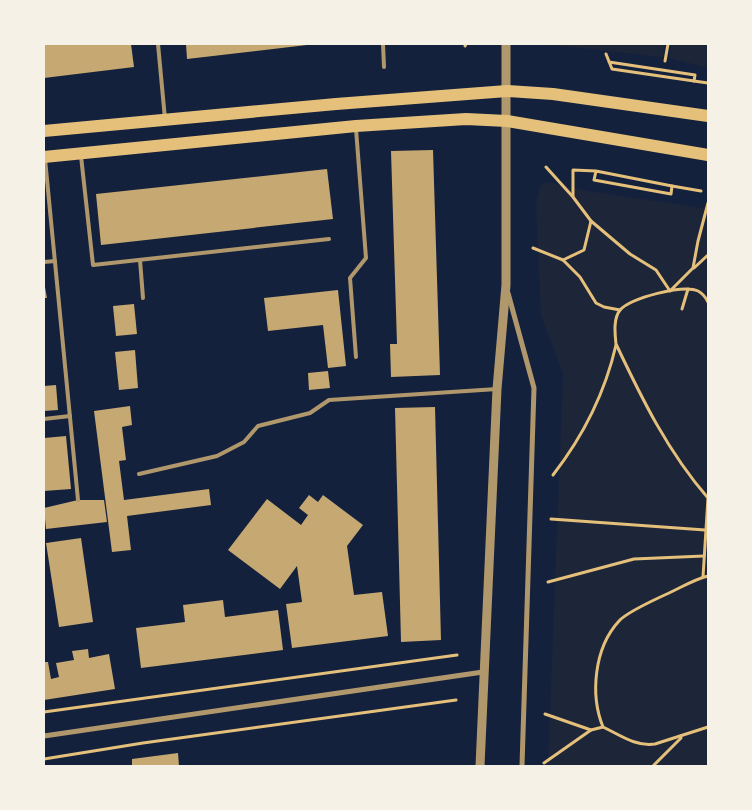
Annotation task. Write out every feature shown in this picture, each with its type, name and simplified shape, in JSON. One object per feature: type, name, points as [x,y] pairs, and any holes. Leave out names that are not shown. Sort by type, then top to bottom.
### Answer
[{"type":"main road","points":[[44,131],[507,91],[553,94],[708,116]]},
{"type":"main road","points":[[44,157],[356,126],[466,119],[507,121],[708,155]]},
{"type":"street","points":[[480,766],[498,389],[506,285],[506,44]]},
{"type":"street","points":[[506,285],[534,388],[522,766]]},
{"type":"street","points":[[44,736],[484,672]]},
{"type":"lane","points":[[158,44],[166,120]]},
{"type":"lane","points":[[382,44],[384,67]]},
{"type":"lane","points":[[356,126],[366,258],[350,278],[356,357]]},
{"type":"lane","points":[[80,154],[93,265],[329,239]]},
{"type":"lane","points":[[44,157],[78,500]]},
{"type":"lane","points":[[140,260],[144,298]]},
{"type":"lane","points":[[44,262],[55,261]]},
{"type":"lane","points":[[139,474],[217,456],[244,442],[258,426],[310,413],[329,400],[498,389]]},
{"type":"lane","points":[[44,419],[70,416]]},
{"type":"path","points":[[665,61],[668,44]]},
{"type":"path","points":[[606,54],[612,69],[708,83]]},
{"type":"path","points":[[546,167],[573,197],[591,221],[630,254],[656,270],[670,291]]},
{"type":"path","points":[[573,197],[573,170],[596,171],[701,191]]},
{"type":"path","points":[[596,171],[594,180],[671,194],[672,186]]},
{"type":"path","points":[[693,268],[708,203]]},
{"type":"path","points":[[563,260],[584,250],[591,221]]},
{"type":"path","points":[[533,248],[563,260],[580,277],[596,303],[604,307],[620,310],[635,301],[670,291],[688,289],[698,291],[708,302]]},
{"type":"path","points":[[670,291],[708,255]]},
{"type":"path","points":[[682,309],[688,289]]},
{"type":"path","points":[[553,474],[568,455],[592,414],[609,377],[616,344],[615,326],[620,310]]},
{"type":"path","points":[[616,344],[660,432],[684,470],[708,498],[705,530],[707,542],[703,577]]},
{"type":"path","points":[[551,519],[705,530]]},
{"type":"path","points":[[548,582],[634,559],[704,556]]},
{"type":"path","points":[[603,727],[597,707],[596,677],[604,646],[619,620],[655,600],[708,576]]},
{"type":"path","points":[[44,712],[457,654]]},
{"type":"path","points":[[44,759],[143,742],[456,700]]},
{"type":"path","points":[[545,714],[591,730]]},
{"type":"path","points":[[544,763],[591,730],[603,727],[646,746],[708,727]]},
{"type":"path","points":[[653,766],[682,736]]},
{"type":"shaded area","points":[[543,44],[664,44],[663,57]]},
{"type":"shaded area","points":[[671,44],[708,44],[708,68],[669,58]]},
{"type":"shaded area","points":[[546,182],[588,191],[702,208],[708,205],[708,766],[548,766],[563,374],[541,315],[536,205],[540,186]]},
{"type":"building","points":[[131,44],[134,67],[44,78],[44,45]]},
{"type":"building","points":[[186,44],[307,44],[307,45],[187,59]]},
{"type":"building","points":[[433,150],[440,375],[391,377],[390,344],[397,344],[391,151]]},
{"type":"building","points":[[327,169],[333,219],[101,245],[96,194]]},
{"type":"building","points":[[44,282],[47,298],[44,298]]},
{"type":"building","points":[[338,290],[346,366],[328,368],[323,325],[268,331],[264,298]]},
{"type":"building","points":[[134,304],[137,334],[116,336],[113,306]]},
{"type":"building","points":[[135,350],[138,388],[119,390],[115,352]]},
{"type":"building","points":[[328,371],[330,388],[309,390],[308,373]]},
{"type":"building","points":[[56,385],[58,410],[44,411],[44,386]]},
{"type":"building","points":[[130,406],[132,425],[122,427],[126,460],[119,461],[124,500],[209,489],[211,505],[127,516],[131,550],[112,552],[94,411]]},
{"type":"building","points":[[435,407],[441,640],[401,642],[395,408]]},
{"type":"building","points":[[66,436],[71,489],[44,491],[44,438]]},
{"type":"building","points":[[309,495],[318,502],[323,495],[363,525],[347,546],[354,595],[382,592],[388,636],[292,648],[286,604],[302,602],[297,566],[280,589],[228,550],[267,499],[301,525],[308,515],[299,508]]},
{"type":"building","points":[[78,500],[104,500],[107,522],[46,529],[44,508]]},
{"type":"building","points":[[81,538],[93,622],[59,627],[46,543]]},
{"type":"building","points":[[223,600],[225,617],[278,610],[283,650],[141,668],[136,628],[185,622],[183,605]]},
{"type":"building","points":[[88,649],[89,658],[109,654],[115,689],[44,700],[44,662],[48,662],[51,679],[59,677],[56,663],[74,660],[72,651]]},
{"type":"building","points":[[178,753],[179,766],[132,766],[132,759]]}]
